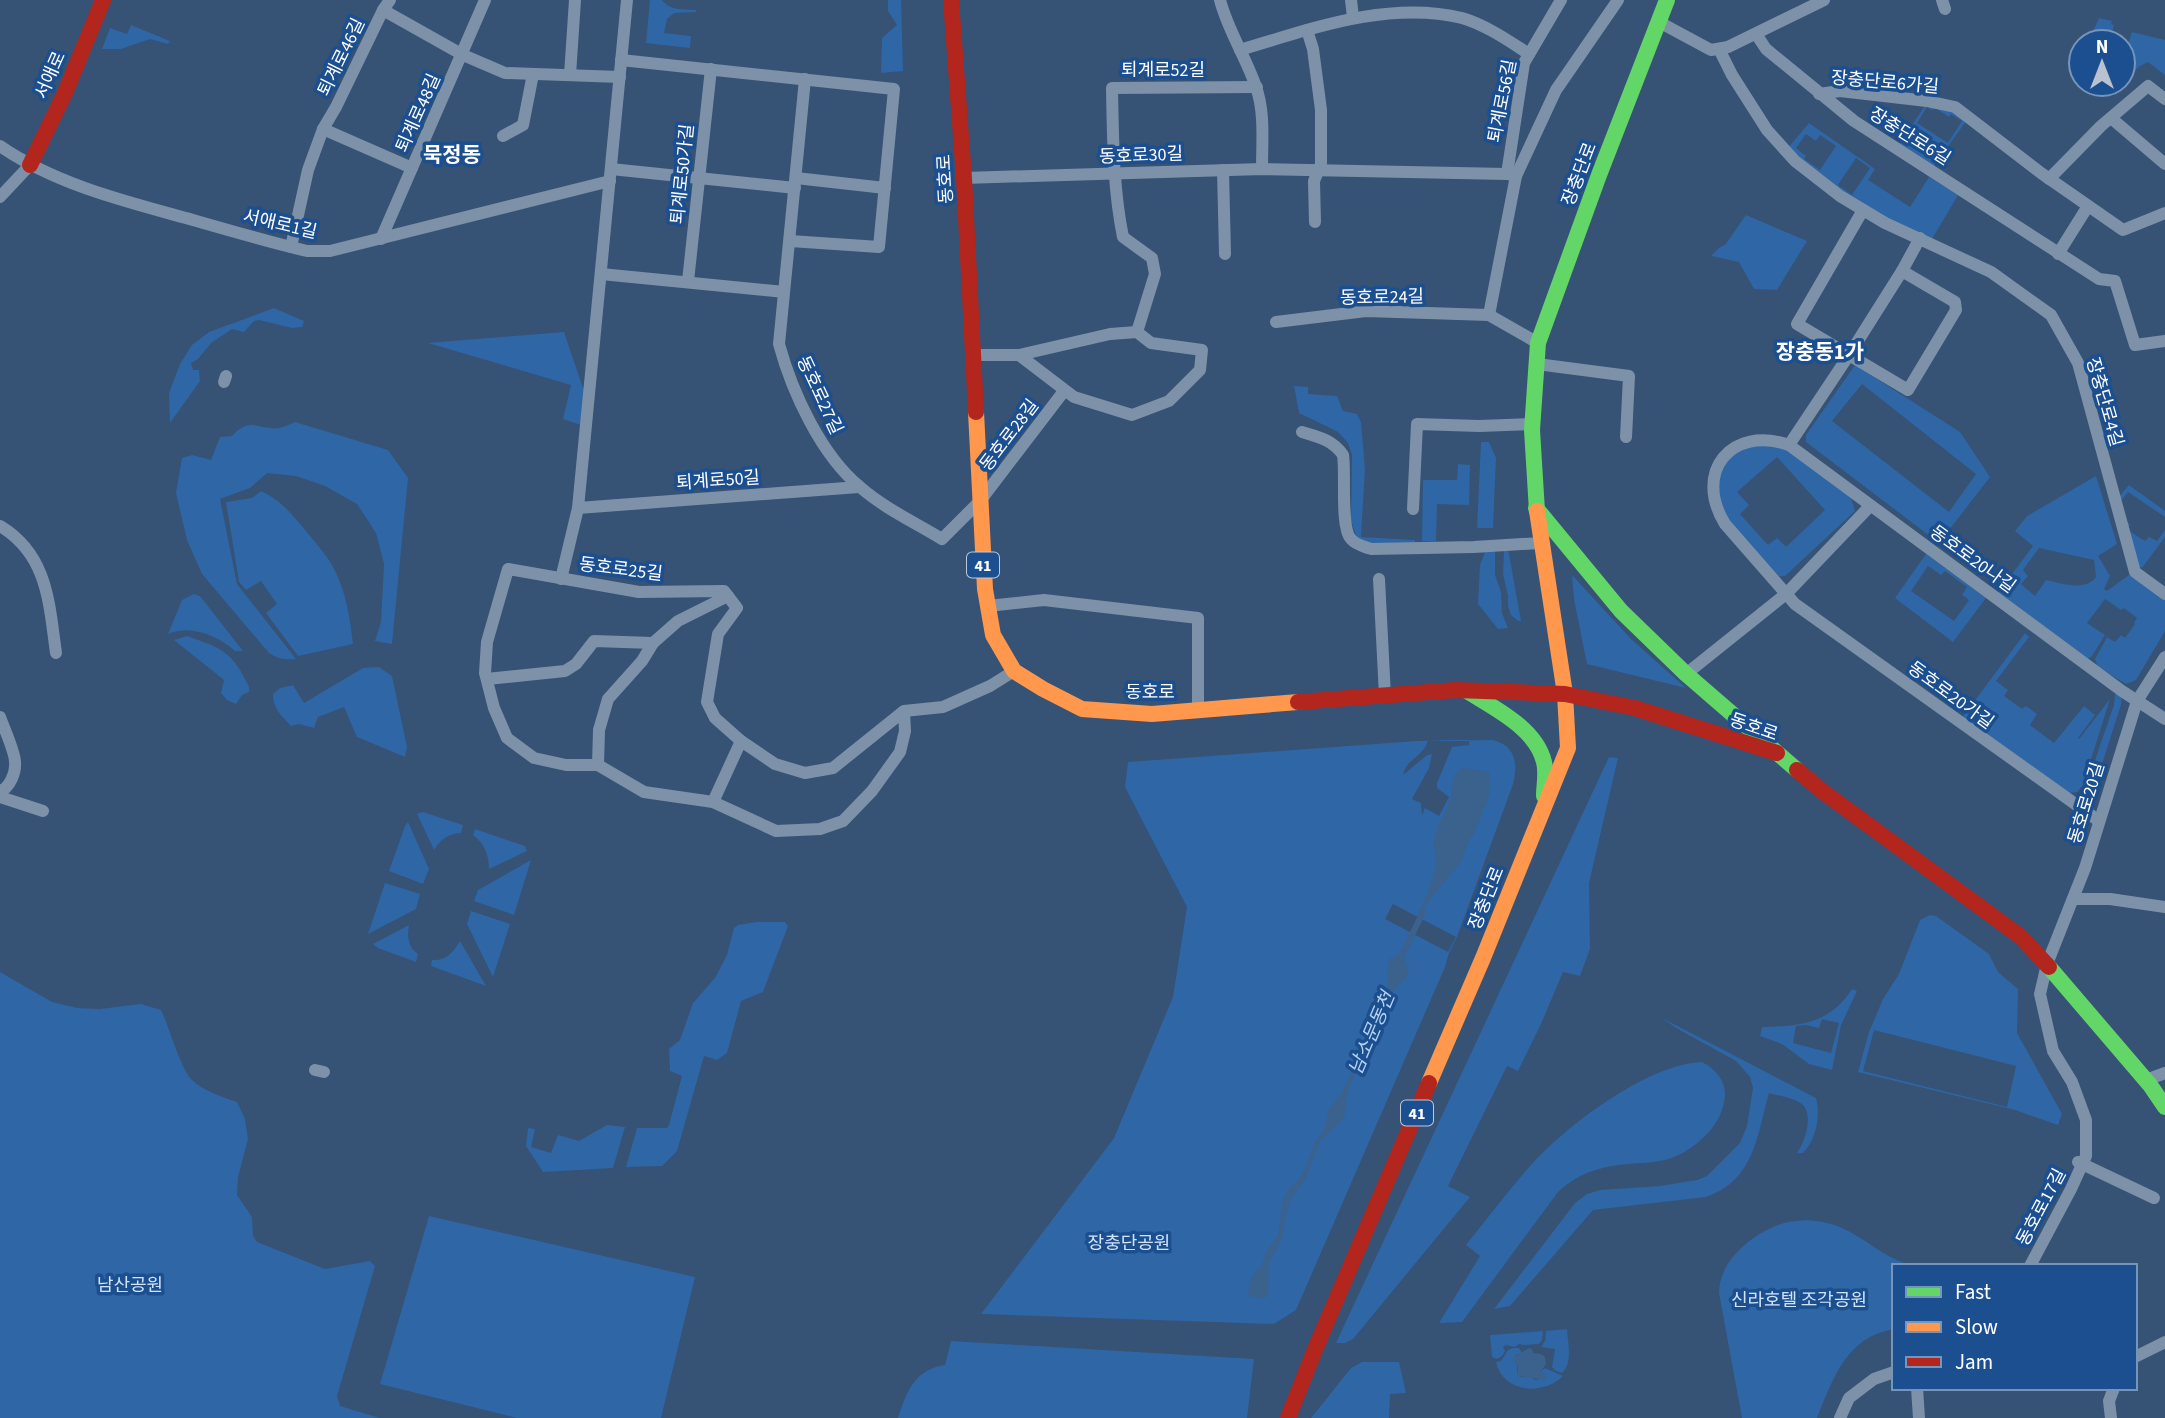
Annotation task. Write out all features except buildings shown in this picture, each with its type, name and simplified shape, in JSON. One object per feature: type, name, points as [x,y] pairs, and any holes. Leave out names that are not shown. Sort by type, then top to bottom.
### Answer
[{"type":"main road","name":"서애로","points":[[30,165],[65,93],[103,0]]},
{"type":"main road","name":"동호로","points":[[951,0],[964,178],[985,589],[993,635],[1014,671],[1083,709],[1152,714],[1461,690],[1565,694],[1635,708],[1777,753],[1822,791],[2021,937],[2048,964],[2146,1080],[2165,1107]]},
{"type":"main road","name":"장충단로","points":[[1287,1418],[1483,958],[1568,748],[1565,694],[1536,507],[1532,425],[1538,344],[1599,175],[1667,0]]},
{"type":"main road","points":[[1536,507],[1621,611],[1686,674],[1777,753]]},
{"type":"main road","points":[[1461,690],[1514,723],[1538,747],[1544,764],[1544,807]]},
{"type":"street","name":"퇴계로48길","points":[[381,239],[485,0]]},
{"type":"street","points":[[570,75],[575,0]]},
{"type":"street","points":[[561,579],[578,508],[627,0]]},
{"type":"street","points":[[1220,0],[1257,87],[1261,106],[1262,169]]},
{"type":"street","points":[[1351,0],[1353,17]]},
{"type":"street","name":"퇴계로56길","points":[[1511,175],[1524,63],[1561,0]]},
{"type":"street","points":[[1489,315],[1511,175],[1556,90],[1618,0]]},
{"type":"street","points":[[1659,22],[1711,50],[1719,49],[1824,0]]},
{"type":"street","points":[[386,5],[463,55],[505,73],[620,77]]},
{"type":"street","name":"퇴계로46길","points":[[291,247],[308,170],[323,129],[337,107],[386,5]]},
{"type":"street","points":[[1240,50],[1376,11],[1419,5],[1464,18],[1529,54]]},
{"type":"street","points":[[1307,30],[1319,81],[1321,164],[1314,181],[1315,222]]},
{"type":"street","name":"장충단로6길","points":[[1756,34],[1766,49],[1853,121],[1973,196],[2058,254],[2099,279],[2115,281],[2135,345],[2165,341]]},
{"type":"street","name":"장충단로4길","points":[[1719,49],[1767,130],[1795,161],[1863,210],[1885,223],[1991,272],[2051,315],[2078,363],[2135,572],[2165,594]]},
{"type":"street","points":[[621,60],[894,89],[879,247],[790,241]]},
{"type":"street","name":"퇴계로50가길","points":[[688,281],[711,69]]},
{"type":"street","points":[[503,136],[523,125],[533,74]]},
{"type":"street","name":"동호로27길","points":[[805,79],[779,344],[785,365],[820,442],[859,487],[886,506],[942,538],[980,501]]},
{"type":"street","points":[[2049,179],[2148,86],[2165,99]]},
{"type":"street","name":"퇴계로52길","points":[[1114,173],[1112,88],[1257,87]]},
{"type":"street","name":"장충단로6가길","points":[[1819,94],[1840,91],[1955,107],[2049,179],[2123,230],[2165,213]]},
{"type":"street","points":[[2111,118],[2165,164]]},
{"type":"street","points":[[323,129],[412,168]]},
{"type":"street","points":[[0,146],[30,165]]},
{"type":"street","name":"서애로","points":[[0,197],[30,165]]},
{"type":"street","name":"서애로1길","points":[[30,165],[137,205],[307,251],[330,251],[381,239],[610,175]]},
{"type":"street","name":"동호로30길","points":[[964,178],[1262,169],[1511,175]]},
{"type":"street","points":[[1223,170],[1225,254]]},
{"type":"street","points":[[1114,173],[1123,237],[1152,258],[1154,274],[1137,332]]},
{"type":"street","points":[[610,175],[885,188]]},
{"type":"street","points":[[2058,254],[2088,206]]},
{"type":"street","points":[[1863,210],[1797,324],[1908,390],[1956,310],[1955,302],[1902,271]]},
{"type":"street","points":[[1789,446],[1902,271],[1920,238]]},
{"type":"street","points":[[601,274],[784,292]]},
{"type":"street","name":"동호로24길","points":[[1276,322],[1366,311],[1489,315],[1538,344]]},
{"type":"street","points":[[974,355],[1018,355],[1110,334],[1137,332],[1151,344],[1202,350],[1200,370],[1170,401],[1132,415],[1073,397],[1018,355]]},
{"type":"street","points":[[1536,364],[1629,376],[1626,438]]},
{"type":"street","name":"동호로28길","points":[[980,501],[1064,391]]},
{"type":"street","points":[[1413,509],[1417,424],[1532,425]]},
{"type":"street","points":[[1302,432],[1327,439],[1337,446],[1343,455],[1345,528],[1352,540],[1360,545],[1371,548],[1474,547],[1540,543]]},
{"type":"street","name":"동호로20나길","points":[[1754,440],[1773,440],[1789,446],[2165,719]]},
{"type":"street","name":"동호로20가길","points":[[1754,440],[1740,444],[1718,465],[1712,494],[1716,509],[1725,524],[1795,604],[2099,821]]},
{"type":"street","name":"퇴계로50길","points":[[578,508],[859,487]]},
{"type":"street","points":[[1686,674],[1786,594],[1870,506]]},
{"type":"street","points":[[0,526],[17,536],[46,583],[56,653]]},
{"type":"street","name":"동호로25길","points":[[487,679],[487,642],[508,569],[639,592],[724,591],[728,596]]},
{"type":"street","points":[[1380,579],[1385,696]]},
{"type":"street","points":[[598,765],[599,730],[608,699],[642,661],[653,643],[678,621],[728,596],[737,608],[718,634],[707,702],[715,718],[741,741],[775,764],[805,773],[833,768],[904,711],[943,707],[990,686],[1014,671]]},
{"type":"street","name":"동호로","points":[[988,606],[1044,600],[1198,618],[1198,710]]},
{"type":"street","points":[[653,643],[594,641],[576,664],[565,671],[487,679],[494,708],[507,738],[534,758],[566,765],[598,765],[645,792],[713,802],[776,831],[820,829],[843,821],[872,791],[900,752],[905,731],[904,711]]},
{"type":"street","name":"동호로20길","points":[[2048,964],[2073,899],[2137,701],[2165,657]]},
{"type":"street","points":[[0,717],[15,762],[11,782],[6,789],[0,791]]},
{"type":"street","points":[[713,802],[741,741]]},
{"type":"street","points":[[0,797],[43,811]]},
{"type":"street","points":[[2073,899],[2110,899],[2165,907]]},
{"type":"street","name":"동호로17길","points":[[2031,1264],[2080,1163],[2086,1156],[2086,1120],[2071,1082],[2053,1051],[2040,994],[2048,964]]},
{"type":"street","points":[[2146,1080],[2165,1073]]},
{"type":"street","name":"동호로17길","points":[[2080,1163],[2154,1198]]},
{"type":"street","points":[[2137,1356],[2165,1342]]},
{"type":"street","points":[[1840,1418],[1849,1398],[1874,1378],[1892,1373]]},
{"type":"street","points":[[1917,1390],[1919,1418]]},
{"type":"street","points":[[2111,1418],[2109,1401],[2113,1390]]},
{"type":"green space","points":[[650,0],[662,0],[677,9],[696,10],[674,13],[667,19],[664,33],[691,36],[690,48],[646,43]]},
{"type":"green space","points":[[888,0],[901,0],[903,71],[881,73],[882,38],[897,25],[888,11]]},
{"type":"green space","points":[[2099,18],[2112,21],[2111,24],[2114,25],[2113,28],[2094,28]]},
{"type":"green space","points":[[131,25],[170,41],[168,44],[150,39],[121,49],[102,49],[110,28],[127,34]]},
{"type":"green space","points":[[2137,33],[2165,40],[2165,75],[2148,62],[2137,68]]},
{"type":"green space","points":[[1926,104],[1952,109],[1967,120],[1933,167],[1899,145]],"holes":[[[1927,107],[1932,110],[1935,108],[1962,121],[1948,143],[1917,123]]]},
{"type":"green space","points":[[1809,123],[1875,169],[1868,180],[1910,207],[1929,177],[1958,195],[1932,239],[1888,222],[1814,172],[1788,148]],"holes":[[[1806,134],[1816,141],[1820,135],[1836,146],[1820,170],[1804,159],[1806,156],[1796,148]],[[1856,158],[1870,168],[1852,195],[1838,185]]]},
{"type":"green space","points":[[1746,215],[1807,241],[1777,290],[1754,289],[1739,262],[1711,256],[1725,245]]},
{"type":"green space","points":[[274,308],[304,321],[302,327],[292,328],[259,320],[254,321],[244,332],[232,329],[211,343],[198,359],[191,363],[193,370],[199,370],[200,381],[170,423],[169,393],[180,364],[192,345],[209,332]]},
{"type":"green space","points":[[564,332],[584,391],[584,426],[563,419],[571,385],[428,343]]},
{"type":"green space","points":[[1855,365],[1960,432],[1990,477],[1939,543],[1806,442],[1806,435]],"holes":[[[1862,384],[1976,474],[1949,512],[1832,421]]]},
{"type":"green space","points":[[1294,386],[1308,387],[1308,394],[1337,396],[1343,411],[1357,414],[1361,422],[1365,469],[1361,537],[1415,540],[1415,545],[1368,545],[1357,539],[1351,520],[1352,455],[1348,443],[1338,432],[1299,413]]},
{"type":"green space","points":[[295,422],[388,450],[408,478],[392,644],[375,641],[381,622],[384,564],[376,533],[357,504],[325,486],[296,476],[267,473],[250,488],[220,499],[237,584],[296,659],[282,659],[269,653],[202,574],[187,540],[176,493],[182,458],[192,455],[211,460],[220,437],[232,436],[249,425],[279,428]]},
{"type":"green space","points":[[1773,440],[1851,498],[1855,511],[1785,576],[1771,577],[1725,524],[1713,479],[1728,453]],"holes":[[[1777,457],[1825,510],[1786,547],[1777,538],[1768,545],[1740,514],[1749,505],[1737,492]]]},
{"type":"green space","points":[[1481,442],[1489,442],[1496,458],[1493,528],[1477,528]]},
{"type":"green space","points":[[1458,464],[1470,465],[1469,505],[1437,504],[1436,541],[1422,541],[1423,480],[1457,480]]},
{"type":"green space","points":[[2096,476],[2117,544],[2098,556],[2110,576],[2104,589],[2107,591],[2133,572],[2165,599],[2165,631],[2136,680],[2126,684],[2098,667],[2095,659],[2107,637],[2115,642],[2121,635],[2125,638],[2135,624],[2137,618],[2124,608],[2121,610],[2105,599],[2087,623],[2105,635],[2088,659],[1998,593],[2033,546],[2015,531],[2027,516]],"holes":[[[2039,548],[2094,560],[2096,577],[2086,584],[2072,585],[2046,580],[2035,596],[2021,584],[2028,576],[2023,570]]]},
{"type":"green space","points":[[2129,485],[2165,511],[2165,517],[2128,492],[2120,502],[2126,521],[2130,524],[2128,530],[2145,541],[2149,537],[2157,541],[2165,530],[2165,537],[2142,568],[2134,562],[2117,499]]},
{"type":"green space","points":[[261,491],[288,510],[329,560],[343,590],[353,644],[298,656],[266,613],[277,604],[261,581],[246,590],[239,582],[226,502],[252,498]]},
{"type":"green space","points":[[1504,550],[1509,554],[1521,621],[1511,615],[1508,606],[1503,574]]},
{"type":"green space","points":[[1495,551],[1495,575],[1501,592],[1502,613],[1508,628],[1498,629],[1478,604],[1480,565],[1485,552]]},
{"type":"green space","points":[[1926,554],[1986,598],[1953,642],[1895,598]],"holes":[[[1928,566],[1941,575],[1945,571],[1967,587],[1962,595],[1969,600],[1954,621],[1911,591]]]},
{"type":"green space","points":[[1572,575],[1631,639],[1686,688],[1587,664]]},
{"type":"green space","points":[[194,594],[200,596],[243,651],[235,651],[204,633],[186,630],[168,634],[182,600]]},
{"type":"green space","points":[[2025,633],[2029,637],[1996,681],[2008,690],[2004,696],[2022,709],[2026,706],[2037,714],[2030,725],[2054,743],[2084,706],[2095,715],[2079,739],[2110,699],[2083,785],[2077,792],[2069,793],[1959,722]]},
{"type":"green space","points":[[187,636],[218,648],[232,659],[249,687],[249,692],[242,695],[236,704],[221,693],[224,680],[174,640]]},
{"type":"green space","points":[[379,667],[392,676],[407,747],[405,757],[357,737],[344,707],[318,717],[314,728],[299,724],[291,726],[274,704],[273,694],[280,688],[293,685],[304,703],[363,668]]},
{"type":"green space","points":[[2115,693],[2122,695],[2121,705],[2092,795],[2089,801],[2084,803],[2082,798],[2114,705]]},
{"type":"green space","name":"장충단공원","points":[[1469,740],[1493,740],[1507,747],[1515,763],[1513,784],[1445,967],[1296,1310],[1274,1324],[981,1314],[1114,1138],[1173,997],[1187,907],[1125,787],[1128,762],[1428,741],[1403,775],[1427,755],[1432,754],[1429,768],[1412,799],[1421,803],[1422,815],[1425,808],[1439,816],[1449,797],[1437,788],[1437,783],[1452,747],[1469,745]],"holes":[[[1393,904],[1456,937],[1448,952],[1385,919]]]},
{"type":"green space","points":[[1609,757],[1618,758],[1589,883],[1590,949],[1580,976],[1563,972],[1518,1071],[1507,1066],[1448,1186],[1470,1197],[1353,1339],[1336,1343]]},
{"type":"green space","points":[[423,812],[463,825],[461,833],[445,838],[434,850],[417,814]]},
{"type":"green space","points":[[408,822],[429,869],[423,884],[389,871]]},
{"type":"green space","points":[[475,829],[525,846],[527,851],[489,869],[485,850],[473,835]]},
{"type":"green space","points":[[531,860],[514,915],[474,901],[478,890]]},
{"type":"green space","points":[[385,883],[420,894],[416,909],[368,934]]},
{"type":"green space","points":[[471,911],[510,924],[493,977],[467,924]]},
{"type":"green space","points":[[1930,915],[1936,916],[1989,954],[1998,972],[2018,989],[2017,1033],[2062,1114],[2058,1125],[2015,1110],[1858,1072],[1869,1032],[1883,999],[1899,974],[1920,920]],"holes":[[[1874,1030],[2016,1066],[2007,1107],[1863,1071]]]},
{"type":"green space","points":[[757,922],[785,922],[788,926],[763,992],[741,1001],[727,1053],[717,1060],[704,1056],[677,1151],[662,1166],[626,1167],[637,1128],[667,1128],[669,1125],[682,1076],[670,1071],[669,1049],[680,1040],[693,1003],[715,978],[727,955],[734,928]]},
{"type":"green space","points":[[409,925],[409,941],[418,954],[416,962],[373,944]]},
{"type":"green space","points":[[460,941],[486,986],[431,966],[432,960],[446,957]]},
{"type":"green space","name":"남산공원","points":[[0,972],[52,1002],[77,1008],[100,1009],[141,1004],[161,1010],[188,1075],[197,1084],[237,1102],[245,1119],[248,1139],[238,1177],[237,1195],[252,1217],[253,1236],[257,1242],[325,1269],[370,1261],[375,1266],[337,1396],[340,1406],[380,1418],[0,1418]]},
{"type":"green space","points":[[1852,989],[1857,991],[1841,1025],[1832,1070],[1809,1064],[1782,1044],[1760,1036],[1762,1027],[1789,1026],[1813,1021],[1834,1010]],"holes":[[[1822,1019],[1839,1023],[1831,1053],[1793,1043],[1796,1026],[1819,1028]]]},
{"type":"green space","points":[[1660,1017],[1816,1098],[1818,1120],[1811,1141],[1803,1153],[1797,1153],[1807,1128],[1806,1109],[1795,1100],[1769,1093],[1757,1140],[1744,1168],[1735,1179],[1706,1197],[1593,1210],[1510,1306],[1494,1309],[1575,1203],[1587,1194],[1600,1190],[1660,1186],[1697,1180],[1707,1176],[1740,1143],[1747,1126],[1753,1088],[1750,1077],[1736,1061]]},
{"type":"green space","points":[[1702,1062],[1718,1075],[1725,1090],[1719,1118],[1704,1137],[1678,1156],[1666,1160],[1599,1169],[1572,1181],[1558,1192],[1462,1322],[1439,1323],[1480,1256],[1466,1245],[1545,1150],[1586,1116],[1633,1085],[1680,1065]]},
{"type":"green space","points":[[607,1125],[625,1127],[613,1168],[543,1172],[526,1146],[528,1128],[535,1129],[531,1147],[551,1153],[558,1135],[579,1141]]},
{"type":"green space","points":[[429,1216],[695,1277],[661,1418],[517,1418],[380,1384]]},
{"type":"green space","name":"신라호텔 조각공원","points":[[1807,1220],[1839,1227],[1907,1264],[1892,1264],[1892,1330],[1864,1341],[1853,1350],[1836,1375],[1817,1418],[1742,1418],[1719,1293],[1721,1281],[1725,1269],[1740,1249],[1761,1233],[1784,1223]]},
{"type":"green space","points":[[1567,1329],[1569,1359],[1562,1373],[1552,1367],[1555,1349],[1541,1347],[1546,1331]]},
{"type":"green space","points":[[1543,1331],[1539,1344],[1519,1344],[1515,1347],[1506,1345],[1503,1347],[1505,1351],[1502,1356],[1497,1359],[1492,1357],[1490,1335]]},
{"type":"green space","points":[[951,1341],[1254,1359],[1247,1418],[898,1418],[913,1383],[926,1372],[945,1365]]},
{"type":"green space","points":[[1519,1348],[1522,1353],[1516,1355],[1514,1360],[1520,1377],[1528,1376],[1536,1380],[1545,1375],[1541,1373],[1545,1368],[1563,1376],[1545,1387],[1535,1389],[1515,1385],[1500,1372],[1496,1362],[1501,1361],[1508,1350]]},
{"type":"green space","points":[[1362,1362],[1399,1362],[1406,1393],[1390,1394],[1389,1418],[1311,1418],[1351,1368]]},
{"type":"water","name":"남소문동천","points":[[1463,768],[1490,772],[1490,793],[1475,832],[1461,862],[1425,905],[1425,915],[1404,958],[1409,972],[1405,980],[1395,988],[1382,1027],[1374,1036],[1369,1051],[1348,1089],[1344,1118],[1320,1142],[1304,1182],[1292,1197],[1282,1239],[1269,1262],[1268,1295],[1265,1298],[1248,1295],[1251,1278],[1278,1236],[1283,1200],[1302,1175],[1315,1142],[1324,1130],[1329,1109],[1340,1096],[1350,1075],[1357,1046],[1367,1037],[1371,1015],[1385,997],[1390,958],[1399,955],[1427,895],[1435,869],[1436,832],[1450,801],[1453,778]]},
{"type":"water","points":[[1529,1348],[1533,1353],[1545,1357],[1546,1364],[1541,1371],[1546,1376],[1545,1380],[1517,1376],[1518,1367],[1514,1357]]},
{"type":"traffic: fast","points":[[1537,511],[1532,430],[1538,343],[1667,0]]},
{"type":"traffic: fast","points":[[1536,508],[1621,611],[1686,674],[1797,770]]},
{"type":"traffic: fast","points":[[1467,691],[1513,720],[1532,739],[1540,750],[1545,766],[1544,796]]},
{"type":"traffic: fast","points":[[2049,967],[2150,1085],[2165,1107]]},
{"type":"traffic: slow","points":[[976,412],[985,589],[993,635],[1014,671],[1082,709],[1152,714],[1298,702]]},
{"type":"traffic: slow","points":[[1429,1083],[1568,748],[1565,694],[1537,511]]},
{"type":"traffic: jam","points":[[30,165],[65,93],[103,0]]},
{"type":"traffic: jam","points":[[951,0],[964,178],[976,412]]},
{"type":"traffic: jam","points":[[1298,702],[1456,690],[1565,694],[1635,708],[1777,753]]},
{"type":"traffic: jam","points":[[1797,770],[2021,937],[2049,967]]},
{"type":"traffic: jam","points":[[1288,1418],[1429,1083]]},
{"type":"district","name":"묵정동","points":[[452,155]]},
{"type":"district","name":"장충동1가","points":[[1820,352]]}]
